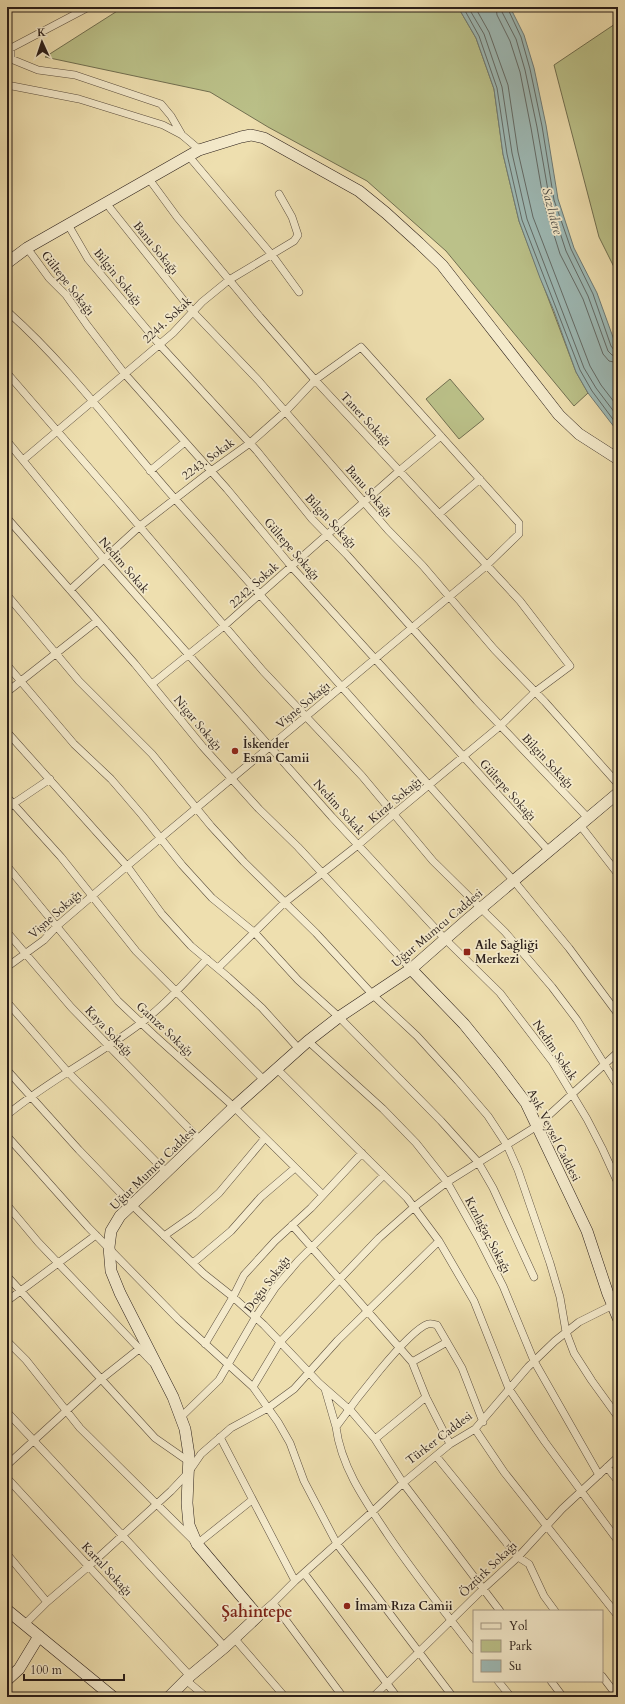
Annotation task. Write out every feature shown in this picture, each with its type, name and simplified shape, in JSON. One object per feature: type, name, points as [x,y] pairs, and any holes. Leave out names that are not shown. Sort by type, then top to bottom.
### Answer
[{"type":"street","points":[[87,8],[11,48],[11,59],[38,70],[75,75],[160,104],[171,116],[182,135]]},
{"type":"street","points":[[7,85],[79,99],[163,125],[182,135],[202,152]]},
{"type":"street","points":[[7,263],[27,248],[202,152],[228,141],[251,135],[264,138],[359,192],[386,213],[442,266],[559,415],[578,434],[618,459]]},
{"type":"street","points":[[7,270],[30,252],[70,228],[110,208],[192,160],[202,152]]},
{"type":"street","points":[[192,160],[272,255],[299,292]]},
{"type":"street","name":"Taner Sokağı","points":[[152,183],[177,217],[229,280],[315,380],[520,601],[570,666]]},
{"type":"street","name":"2244. Sokak","points":[[23,460],[92,400],[173,333],[193,312],[229,280],[294,241],[298,235],[292,217],[280,194]]},
{"type":"street","name":"Banu Sokağı","points":[[110,208],[193,312],[258,380],[364,502],[450,596],[494,649],[618,784]]},
{"type":"street","name":"Bilgin Sokağı","points":[[70,228],[88,259],[159,344],[250,443],[312,519],[352,560],[584,822],[618,874]]},
{"type":"street","name":"Gültepe Sokağı","points":[[30,252],[49,278],[66,295],[86,324],[124,373],[291,566],[376,658],[549,851]]},
{"type":"street","points":[[8,312],[55,358],[92,400],[150,471],[514,880],[569,948],[618,1014]]},
{"type":"street","name":"2243. Sokak","points":[[70,590],[140,526],[174,498],[250,443],[285,412],[315,380],[361,347],[441,436]]},
{"type":"street","points":[[7,373],[263,671],[362,776],[433,861],[482,907],[505,932],[552,987],[577,1020],[618,1086]]},
{"type":"street","points":[[439,514],[480,479],[441,436]]},
{"type":"street","name":"2242. Sokak","points":[[152,684],[224,626],[328,535],[398,471],[441,436]]},
{"type":"street","name":"Nedim Sokak","points":[[7,442],[104,559],[270,747],[445,939],[500,993],[552,1061],[602,1148],[618,1183]]},
{"type":"street","points":[[150,471],[185,442]]},
{"type":"street","name":"Vişne Sokağı","points":[[7,967],[44,940],[57,926],[127,866],[486,566],[519,534],[519,523],[480,479]]},
{"type":"street","name":"Nigar Sokağı","points":[[7,518],[152,684],[203,747],[411,970]]},
{"type":"street","points":[[7,595],[79,681],[152,754],[244,862],[316,933],[373,995],[417,1036],[488,1116],[507,1144],[518,1170],[550,1263],[560,1297],[566,1332],[574,1353],[618,1417]]},
{"type":"street","points":[[7,692],[97,621]]},
{"type":"street","points":[[7,665],[74,744],[111,779],[182,865],[212,898],[255,933],[298,980],[339,1017],[441,1121],[478,1162],[493,1188],[534,1277]]},
{"type":"street","name":"Kiraz Sokağı","points":[[218,968],[284,903],[358,845],[500,726],[535,692],[570,666]]},
{"type":"street","points":[[7,732],[127,866],[162,914],[191,946],[262,1008],[299,1049]]},
{"type":"street","points":[[10,806],[50,779]]},
{"type":"street","points":[[7,797],[10,806],[61,857],[91,897],[136,951],[264,1080]]},
{"type":"street","name":"Uğur Mumcu Caddesi","points":[[258,1616],[197,1544],[189,1525],[187,1503],[188,1461],[186,1429],[159,1369],[120,1293],[111,1271],[109,1247],[111,1231],[120,1216],[234,1107],[308,1041],[339,1017],[411,970],[514,880],[584,822],[616,798]]},
{"type":"street","name":"Gamze Sokağı","points":[[7,866],[118,1000],[141,1023],[234,1107],[323,1195]]},
{"type":"street","name":"Kaya Sokağı","points":[[7,932],[71,1007],[200,1140]]},
{"type":"street","points":[[7,1114],[30,1096],[141,1023],[176,992],[207,959]]},
{"type":"street","name":"Aşık Veysel Caddesi","points":[[411,970],[464,1024],[526,1103],[587,1231],[615,1302],[618,1318]]},
{"type":"street","points":[[7,1002],[68,1071],[166,1172]]},
{"type":"street","name":"Kızılağaç Sokağı","points":[[308,1041],[383,1109],[416,1143],[446,1182],[478,1237],[503,1286],[534,1361],[599,1475]]},
{"type":"street","points":[[253,1387],[280,1342],[379,1238],[414,1207],[446,1182],[537,1126],[618,1052]]},
{"type":"street","points":[[277,1069],[384,1175],[414,1207],[439,1240],[474,1301],[509,1389],[545,1442],[618,1542]]},
{"type":"street","points":[[7,1070],[79,1150],[132,1205],[194,1264],[233,1297],[324,1387],[349,1409],[375,1440],[403,1483],[499,1610]]},
{"type":"street","points":[[7,1136],[96,1235],[205,1344],[253,1387],[290,1443],[304,1481],[337,1544],[453,1697]]},
{"type":"street","points":[[164,1236],[194,1215],[219,1193],[266,1138]]},
{"type":"street","points":[[205,1344],[233,1297],[244,1275],[275,1241],[323,1195],[362,1153]]},
{"type":"street","points":[[194,1264],[231,1231],[261,1197],[295,1168]]},
{"type":"street","name":"Doğu Sokağı","points":[[181,1417],[219,1380],[274,1288],[310,1247],[384,1175]]},
{"type":"street","points":[[7,1206],[58,1263],[159,1369]]},
{"type":"street","points":[[292,1225],[412,1362],[426,1397],[450,1444]]},
{"type":"street","points":[[7,1301],[96,1235]]},
{"type":"street","points":[[24,1625],[47,1602],[89,1566],[156,1504],[188,1473],[201,1454],[220,1437],[231,1428],[268,1408],[294,1389],[338,1340],[439,1240]]},
{"type":"street","points":[[7,1276],[100,1380],[155,1438],[188,1461]]},
{"type":"street","name":"Türker Caddesi","points":[[258,1616],[273,1604],[295,1581],[403,1483],[450,1444],[475,1429],[483,1422],[509,1389],[534,1361],[555,1341],[579,1322],[615,1302]]},
{"type":"street","points":[[336,1427],[349,1409],[412,1334],[427,1324],[432,1323],[437,1325],[462,1368],[483,1422]]},
{"type":"street","points":[[7,1341],[26,1360],[66,1411],[197,1544],[252,1500]]},
{"type":"street","points":[[412,1362],[447,1342]]},
{"type":"street","points":[[7,1465],[100,1380],[139,1348]]},
{"type":"street","points":[[324,1387],[349,1473],[372,1512],[416,1576],[473,1649]]},
{"type":"street","points":[[375,1440],[426,1397]]},
{"type":"street","points":[[7,1412],[225,1648]]},
{"type":"street","points":[[475,1429],[504,1472],[618,1616]]},
{"type":"street","points":[[220,1437],[295,1581]]},
{"type":"street","points":[[436,1456],[518,1557],[529,1564],[544,1596],[554,1610]]},
{"type":"street","name":"Öztürk Sokağı","points":[[373,1697],[484,1588],[518,1557],[547,1525],[618,1457]]},
{"type":"street","points":[[607,1467],[618,1481]]},
{"type":"street","name":"Kartal Sokağı","points":[[7,1478],[89,1566],[206,1697]]},
{"type":"street","points":[[7,1554],[47,1602]]},
{"type":"street","points":[[304,1573],[397,1697]]},
{"type":"street","points":[[273,1604],[343,1697]]},
{"type":"street","points":[[7,1610],[113,1697]]},
{"type":"street","points":[[169,1697],[188,1678],[225,1648],[258,1616]]},
{"type":"street","points":[[7,1680],[19,1669],[39,1636]]},
{"type":"street","points":[[234,1638],[285,1697]]},
{"type":"street","points":[[603,1677],[618,1697]]},
{"type":"street","points":[[499,1682],[511,1697]]},
{"type":"street","points":[[552,1682],[563,1697]]},
{"type":"green space","points":[[122,7],[268,7],[269,10],[275,7],[458,7],[476,38],[494,89],[503,154],[519,221],[576,372],[588,393],[574,406],[446,251],[367,181],[268,127],[210,92],[45,57]]},
{"type":"green space","points":[[618,22],[618,275],[599,237],[554,65]]},
{"type":"green space","points":[[450,379],[484,419],[459,439],[426,399]]},
{"type":"water","name":"Sazlıdere","points":[[458,7],[510,7],[524,35],[534,68],[546,125],[558,199],[574,248],[597,293],[618,351],[618,432],[588,393],[576,372],[554,311],[540,278],[519,221],[503,154],[494,89],[476,38]]},
{"type":"place","name":"İskender Esma Camii","points":[[235,751]]},
{"type":"place","name":"Aile Sağliği Merkezi","points":[[467,952]]},
{"type":"place","name":"İmam Rıza Camii","points":[[347,1606]]},
{"type":"district","name":"Şahintepe","points":[[257,1612]]}]
